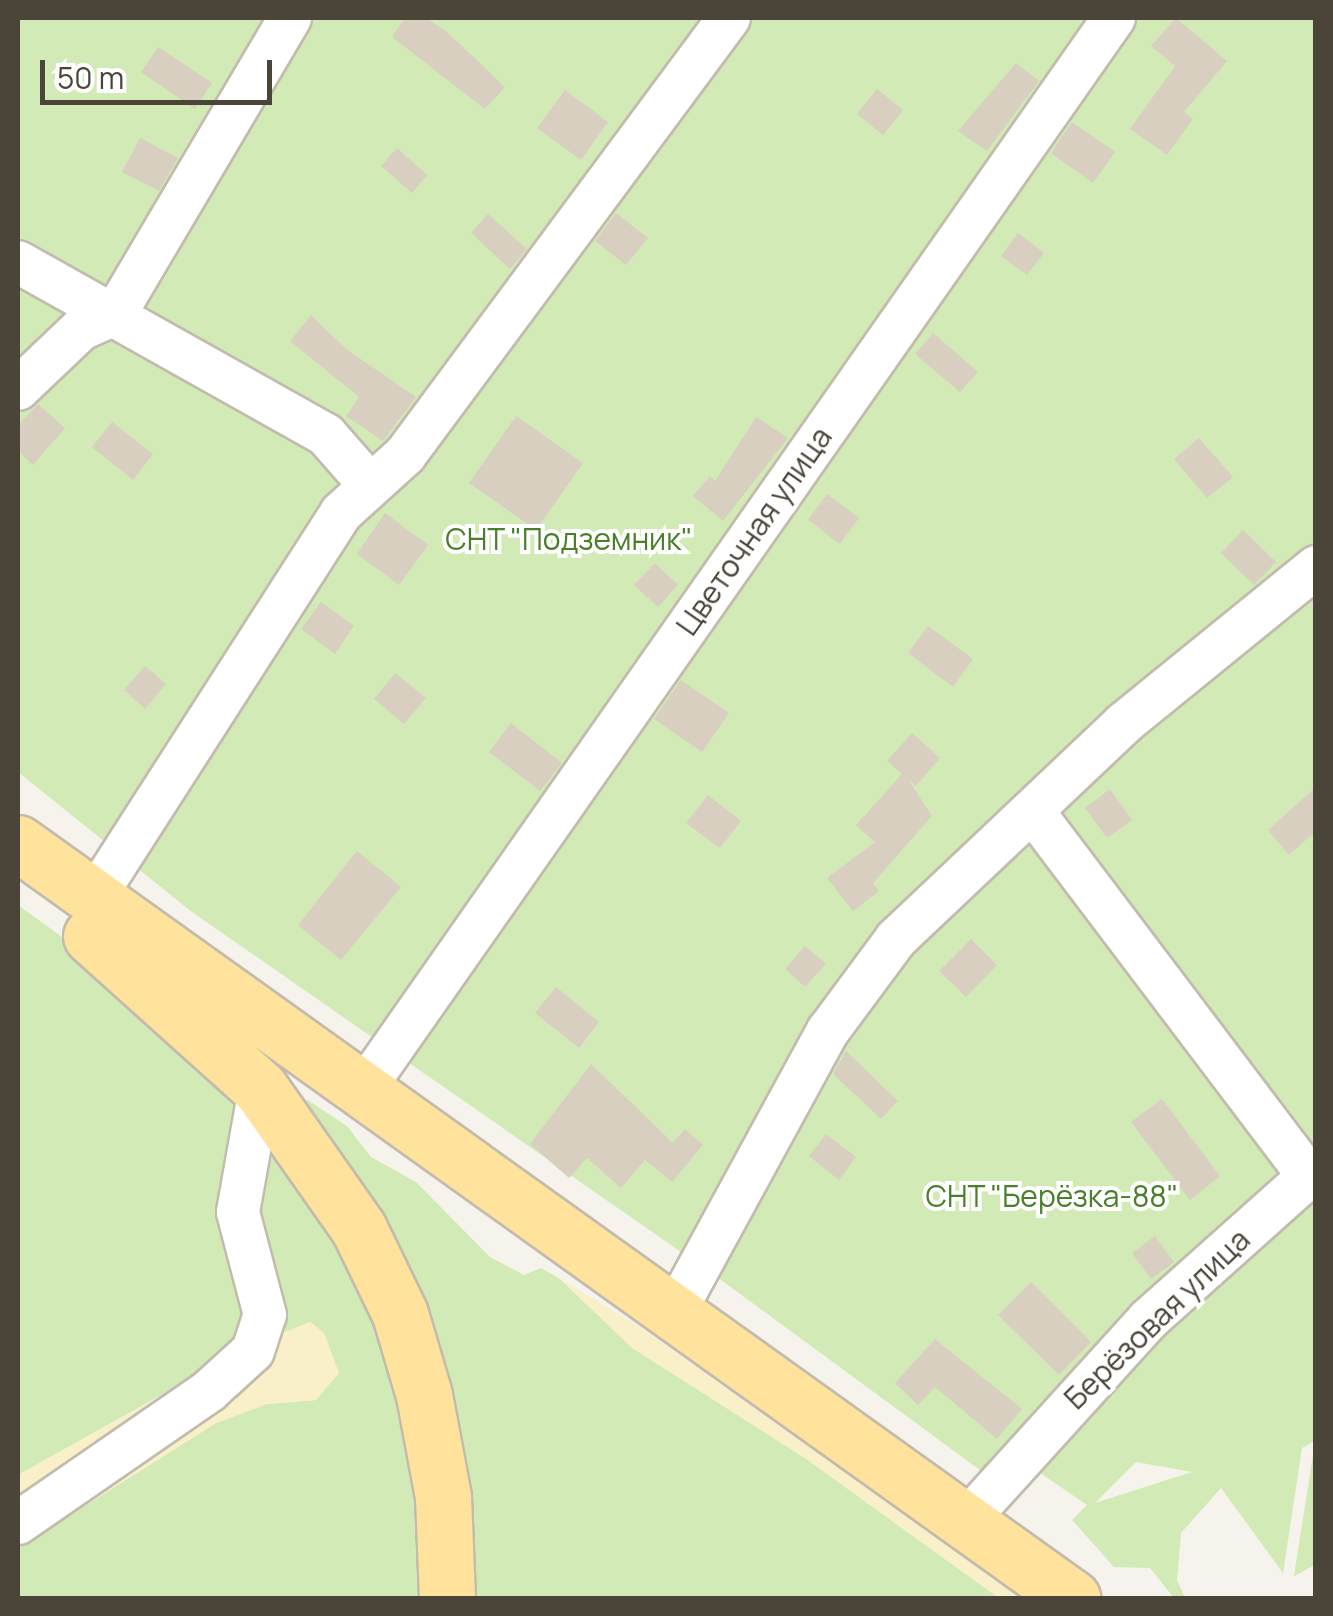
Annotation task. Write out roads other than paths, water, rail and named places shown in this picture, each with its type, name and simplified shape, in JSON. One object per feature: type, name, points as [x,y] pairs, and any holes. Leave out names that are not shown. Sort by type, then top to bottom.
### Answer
[{"type":"main road","points":[[18,844],[1072,1598]]},
{"type":"main road","points":[[18,880],[201,1028],[260,1088],[359,1229],[400,1314],[443,1497],[447,1598]]},
{"type":"street","points":[[18,390],[82,329],[115,314],[290,18]]},
{"type":"street","points":[[94,898],[341,512],[417,439],[729,18]]},
{"type":"street","name":"Цветочная улица","points":[[362,1090],[1114,18]]},
{"type":"street","points":[[18,262],[326,434],[369,484]]},
{"type":"street","points":[[674,1313],[857,987],[932,901],[1034,813],[1122,724],[1316,566]]},
{"type":"street","points":[[1034,813],[1312,1174]]},
{"type":"street","points":[[18,1523],[209,1391],[253,1351],[265,1316],[238,1212],[260,1088]]},
{"type":"street","name":"Берёзовая улица","points":[[965,1522],[1148,1320],[1312,1174]]},
{"type":"park label","name":"СНТ \"Подземник\"","points":[[569,539]]},
{"type":"park label","name":"СНТ \"Берёзка-88\"","points":[[1052,1196]]}]
